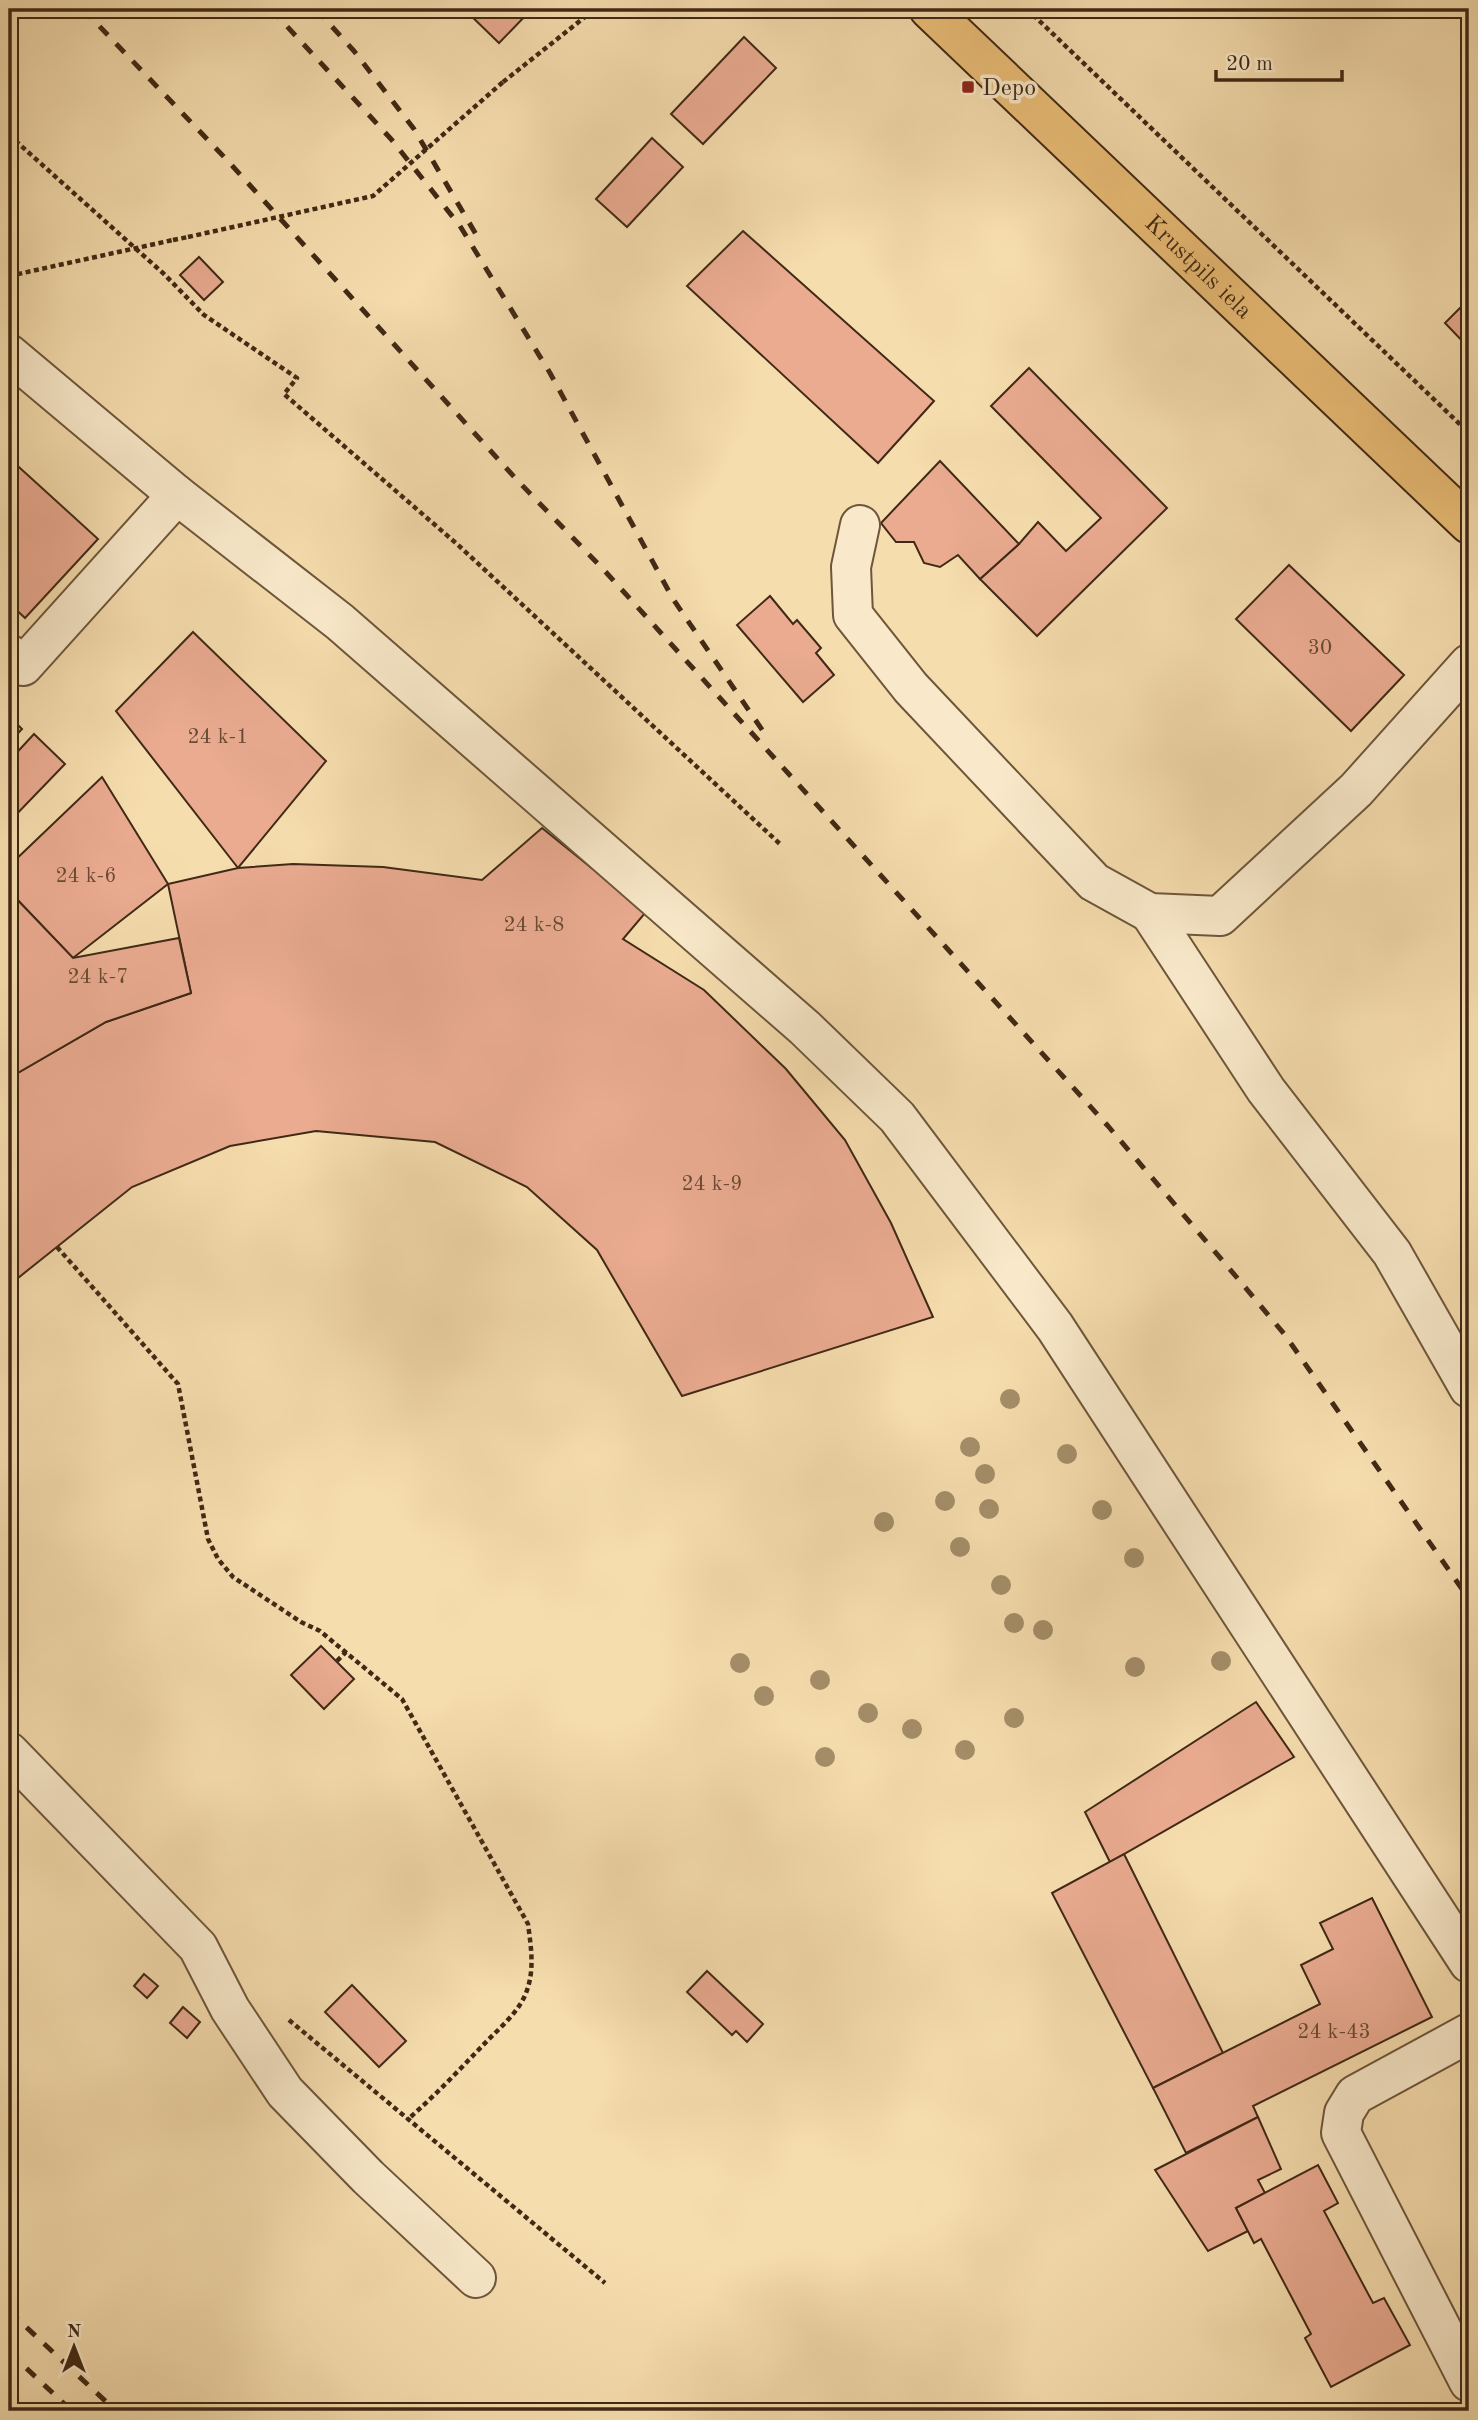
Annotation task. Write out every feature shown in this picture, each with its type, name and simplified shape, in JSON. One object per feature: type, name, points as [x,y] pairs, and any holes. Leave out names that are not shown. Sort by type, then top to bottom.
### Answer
[{"type":"main road","name":"Krustpils iela","points":[[929,9],[1469,524]]},
{"type":"lane","points":[[9,354],[177,495],[350,631],[805,1028],[897,1117],[1055,1327],[1469,1963]]},
{"type":"lane","points":[[9,654],[23,666],[177,495]]},
{"type":"lane","points":[[860,525],[851,567],[853,615],[911,688],[1094,882],[1150,913],[1220,916],[1356,790],[1469,664]]},
{"type":"lane","points":[[1150,913],[1266,1090],[1392,1253],[1469,1388]]},
{"type":"lane","points":[[9,1752],[198,1947],[230,2009],[285,2092],[368,2177],[476,2278]]},
{"type":"lane","points":[[1469,2033],[1355,2095],[1344,2113],[1341,2133],[1469,2382]]},
{"type":"path","points":[[9,276],[373,195],[503,82],[595,9]]},
{"type":"path","points":[[1027,9],[1469,433]]},
{"type":"path","points":[[9,135],[164,274],[204,315],[297,378],[284,394],[457,544],[780,844]]},
{"type":"path","points":[[57,1247],[178,1384],[208,1539],[218,1559],[233,1577],[301,1622],[320,1631],[401,1699],[528,1924],[532,1961],[526,1993],[513,2014],[434,2096],[407,2120]]},
{"type":"path","points":[[337,1661],[346,1652]]},
{"type":"path","points":[[280,2012],[605,2283]]},
{"type":"building","points":[[464,9],[532,9],[499,43]]},
{"type":"building","points":[[744,37],[776,68],[703,144],[671,114]]},
{"type":"building","points":[[652,138],[683,167],[627,227],[596,199]]},
{"type":"building","points":[[743,231],[934,401],[878,463],[687,286]]},
{"type":"building","points":[[199,257],[223,282],[204,300],[180,275]]},
{"type":"building","points":[[1469,299],[1469,348],[1445,323]]},
{"type":"building","points":[[1029,368],[1167,508],[1037,636],[980,579],[1019,544],[1038,522],[1066,551],[1101,518],[991,406]]},
{"type":"building","points":[[9,458],[98,539],[25,618],[9,603]]},
{"type":"building","points":[[940,461],[1019,544],[980,579],[958,555],[940,567],[924,563],[914,542],[896,542],[881,523]]},
{"type":"building","points":[[1289,565],[1404,675],[1351,731],[1236,619]]},
{"type":"building","points":[[770,596],[793,624],[797,620],[821,648],[816,653],[834,675],[803,702],[737,625]]},
{"type":"building","points":[[193,632],[326,761],[238,868],[116,711]]},
{"type":"building","points":[[9,716],[22,729],[9,743]]},
{"type":"building","points":[[34,734],[65,764],[9,822],[9,761]]},
{"type":"building","points":[[102,777],[168,884],[73,958],[9,891],[9,866]]},
{"type":"building","points":[[542,828],[646,912],[623,939],[704,990],[786,1069],[845,1140],[891,1223],[933,1317],[682,1396],[597,1250],[527,1187],[435,1142],[316,1131],[230,1146],[132,1187],[13,1282],[9,1277],[9,1078],[106,1022],[191,993],[168,884],[238,868],[293,864],[383,867],[482,880]]},
{"type":"building","points":[[9,891],[73,958],[179,938],[191,993],[106,1022],[9,1078]]},
{"type":"building","points":[[321,1646],[354,1679],[324,1709],[291,1675]]},
{"type":"building","points":[[1256,1702],[1294,1757],[1110,1862],[1085,1812]]},
{"type":"building","points":[[1124,1854],[1223,2053],[1153,2088],[1052,1893]]},
{"type":"building","points":[[1372,1898],[1432,2017],[1253,2106],[1258,2117],[1186,2153],[1153,2088],[1320,2004],[1301,1965],[1333,1949],[1320,1923]]},
{"type":"building","points":[[707,1971],[763,2024],[747,2042],[736,2031],[732,2035],[687,1992]]},
{"type":"building","points":[[144,1974],[158,1986],[147,1998],[134,1986]]},
{"type":"building","points":[[352,1985],[406,2041],[379,2067],[325,2012]]},
{"type":"building","points":[[183,2007],[200,2022],[187,2038],[170,2023]]},
{"type":"building","points":[[1258,2117],[1281,2169],[1258,2180],[1265,2193],[1236,2208],[1248,2231],[1208,2251],[1155,2170]]},
{"type":"building","points":[[1318,2165],[1338,2203],[1324,2211],[1373,2303],[1384,2298],[1410,2345],[1331,2387],[1305,2338],[1311,2334],[1261,2239],[1254,2243],[1236,2208]]},
{"type":"railway","points":[[83,9],[227,160],[517,480],[603,569],[1108,1126],[1285,1335],[1469,1599]]},
{"type":"railway","points":[[271,9],[391,139],[460,226],[550,373],[673,599],[767,737]]},
{"type":"railway","points":[[316,9],[354,51],[414,129],[477,236]]},
{"type":"railway","points":[[9,2311],[116,2411]]},
{"type":"railway","points":[[9,2352],[72,2411]]},
{"type":"place","name":"Depo","points":[[968,87]]}]
